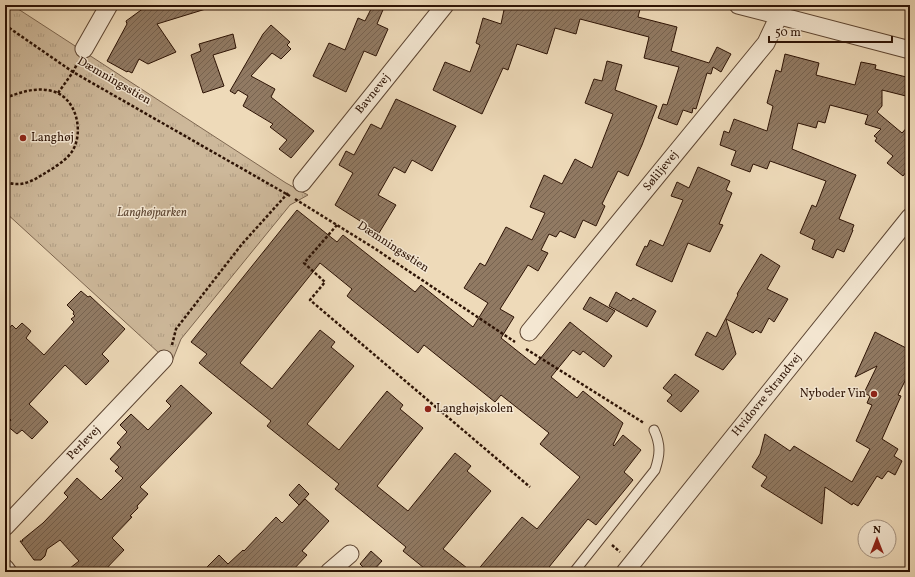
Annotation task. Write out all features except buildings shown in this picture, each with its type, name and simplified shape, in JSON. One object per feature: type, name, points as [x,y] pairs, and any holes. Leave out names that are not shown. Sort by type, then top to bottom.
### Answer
[{"type":"street","points":[[84,49],[109,5]]},
{"type":"street","name":"Bavnevej","points":[[302,183],[445,5]]},
{"type":"street","points":[[738,5],[782,10],[910,50]]},
{"type":"street","name":"Søliljevej","points":[[523,340],[766,43],[782,10]]},
{"type":"street","name":"Hvidovre Strandvej","points":[[629,567],[910,217]]},
{"type":"street","name":"Perlevej","points":[[5,527],[164,359]]},
{"type":"street","points":[[330,572],[350,554]]},
{"type":"street","points":[[5,568],[8,572]]},
{"type":"lane","points":[[574,572],[655,470],[660,457],[660,442],[654,430]]},
{"type":"path","name":"Dæmningsstien","points":[[5,25],[73,72],[288,194],[523,340],[654,430]]},
{"type":"path","points":[[58,93],[73,72],[84,49]]},
{"type":"path","points":[[5,98],[29,90],[58,93],[69,104],[78,124],[78,134],[72,152],[65,159],[34,180],[19,184],[5,181]]},
{"type":"path","points":[[164,359],[170,352],[176,329],[242,244],[288,194]]},
{"type":"path","points":[[337,225],[304,263],[326,282],[310,300],[530,487]]},
{"type":"path","points":[[602,537],[629,567]]},
{"type":"green space","name":"Langhøjparken","points":[[5,5],[12,5],[286,183],[308,195],[290,205],[181,339],[171,364],[5,212]]},
{"type":"place","name":"Langhøj","points":[[23,138]]},
{"type":"place","name":"Nyboder Vin","points":[[874,394]]},
{"type":"place","name":"Langhøjskolen","points":[[428,409]]}]
